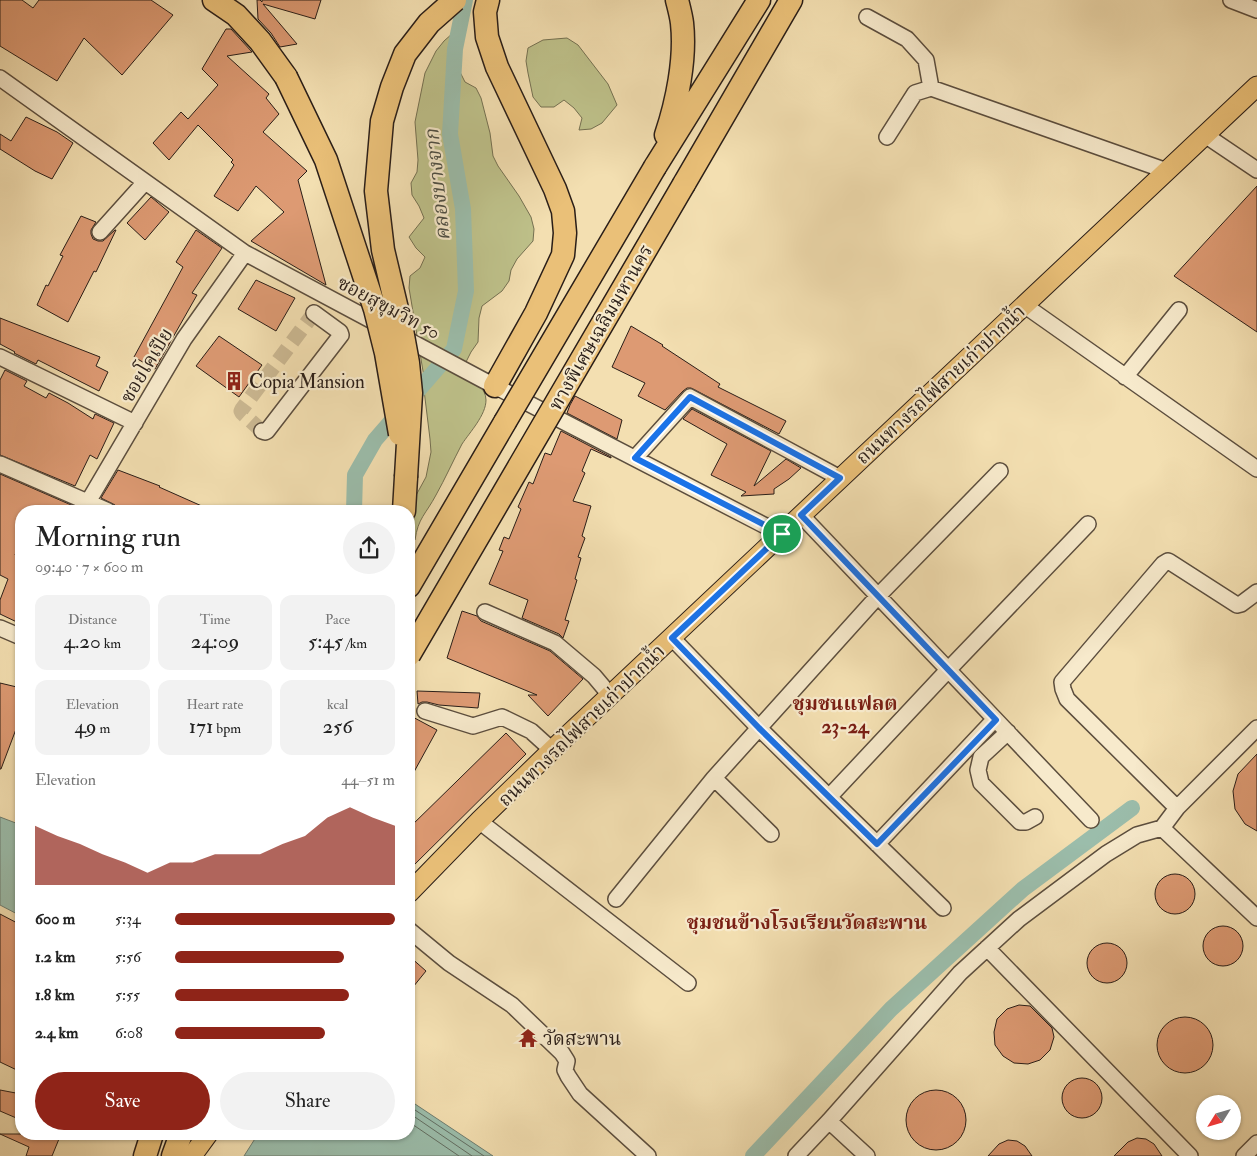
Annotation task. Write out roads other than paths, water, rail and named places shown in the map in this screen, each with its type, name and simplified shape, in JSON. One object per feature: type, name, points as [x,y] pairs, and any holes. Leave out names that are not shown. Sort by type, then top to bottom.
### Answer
[{"type":"highway","points":[[214,0],[236,15],[260,41],[286,77],[326,160],[375,309],[386,353],[406,477]]},
{"type":"highway","points":[[404,505],[411,392],[402,330],[383,250],[376,191],[382,121],[392,87],[405,54],[428,23],[455,0]]},
{"type":"highway","points":[[488,0],[485,12],[487,37],[497,67],[556,189],[563,211],[565,233],[563,255],[536,313],[495,386]]},
{"type":"highway","points":[[655,167],[677,96],[682,57],[682,24],[678,0]]},
{"type":"highway","name":"ทางพิเศษเฉลิมมหานคร","points":[[415,576],[655,167],[759,0]]},
{"type":"highway","name":"ทางพิเศษเฉลิมมหานคร","points":[[415,645],[791,0]]},
{"type":"highway","points":[[145,1156],[150,1140]]},
{"type":"highway","points":[[173,1156],[179,1140]]},
{"type":"main road","name":"ถนนทางรถไฟสายเก่าปากน้ำ","points":[[415,887],[552,750],[1257,86]]},
{"type":"main road","points":[[192,1156],[204,1140]]},
{"type":"street","points":[[1231,0],[1257,10]]},
{"type":"street","points":[[867,17],[907,39],[920,53],[926,60],[931,88]]},
{"type":"street","name":"ซอยสุขุมวิท 50","points":[[0,78],[245,252],[462,369],[782,534]]},
{"type":"street","points":[[887,137],[916,93],[931,88],[1167,171]]},
{"type":"street","points":[[1205,135],[1257,170]]},
{"type":"street","points":[[100,232],[145,182]]},
{"type":"street","name":"ซอยโคเปีย","points":[[88,502],[184,340],[245,252]]},
{"type":"street","points":[[262,431],[267,431],[341,335],[313,315],[327,296]]},
{"type":"street","points":[[1024,305],[1257,469]]},
{"type":"street","points":[[1126,377],[1179,310]]},
{"type":"street","points":[[0,357],[135,423]]},
{"type":"street","points":[[635,458],[690,397],[840,478]]},
{"type":"street","points":[[0,464],[95,505]]},
{"type":"street","points":[[616,900],[714,778],[878,596],[1000,471]]},
{"type":"street","points":[[801,515],[1091,820]]},
{"type":"street","points":[[830,797],[1088,524]]},
{"type":"street","points":[[1177,808],[1068,699],[1062,689],[1062,682],[1166,562],[1170,562],[1237,605],[1257,592]]},
{"type":"street","points":[[485,612],[555,643],[594,676],[610,695]]},
{"type":"street","points":[[0,628],[15,634]]},
{"type":"street","points":[[672,638],[759,728],[943,908]]},
{"type":"street","points":[[424,711],[473,726],[502,717],[531,731],[552,750]]},
{"type":"street","points":[[877,844],[996,720]]},
{"type":"street","points":[[796,1156],[960,973],[1019,919],[1106,854],[1137,835],[1162,828],[1177,808],[1257,728]]},
{"type":"street","points":[[1008,732],[981,757],[978,770],[981,783],[1020,822],[1026,822],[1035,817]]},
{"type":"street","points":[[714,778],[771,834]]},
{"type":"street","points":[[479,821],[688,984]]},
{"type":"street","points":[[1162,828],[1257,918]]},
{"type":"street","points":[[415,935],[449,963],[512,1005],[562,1052],[567,1061],[565,1070],[580,1094],[648,1156]]},
{"type":"street","points":[[987,948],[1190,1156]]},
{"type":"street","points":[[829,1120],[867,1156]]},
{"type":"street","points":[[1244,1156],[1257,1144]]},
{"type":"water","points":[[0,817],[15,823],[15,913],[0,905]]},
{"type":"water","points":[[415,1104],[493,1156],[244,1156],[254,1140],[415,1140]]},
{"type":"waterway","name":"คลองบางจาก","points":[[354,505],[355,475],[375,440],[454,349],[466,291],[463,209],[450,134],[455,49],[465,0]]},
{"type":"waterway","points":[[753,1156],[891,1009],[1023,889],[1132,808]]},
{"type":"tunnel","points":[[262,431],[241,411],[311,317]]},
{"type":"place","name":"Copia Mansion","points":[[234,381]]},
{"type":"place","name":"วัดสะพาน","points":[[528,1038]]},
{"type":"district","name":"ชุมชนแฟลต 23-24","points":[[845,714]]},
{"type":"district","name":"ชุมชนข้างโรงเรียนวัดสะพาน","points":[[807,922]]}]
